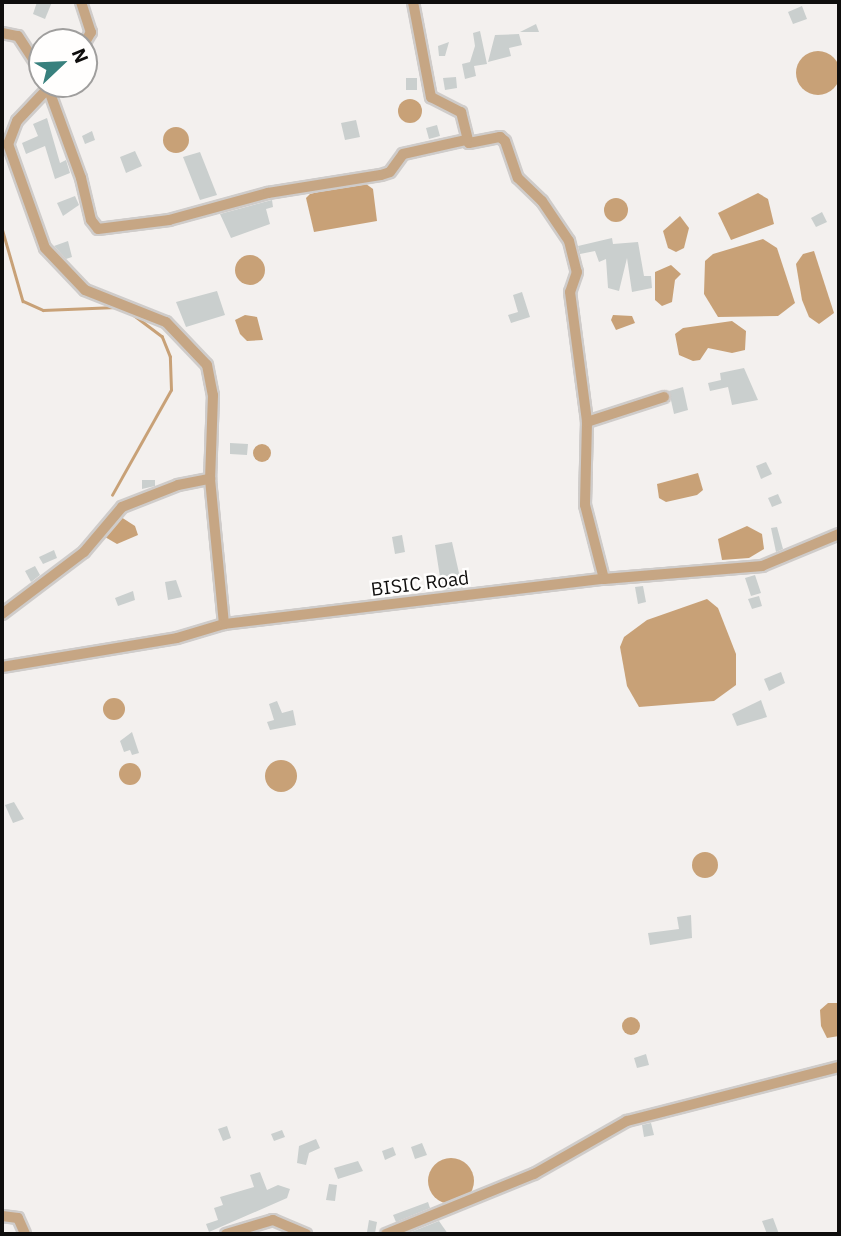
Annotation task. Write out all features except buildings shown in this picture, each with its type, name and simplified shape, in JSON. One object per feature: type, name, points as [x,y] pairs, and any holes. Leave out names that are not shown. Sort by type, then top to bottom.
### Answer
[{"type":"street","points":[[81,2],[90,28]]},
{"type":"street","points":[[412,2],[426,89],[437,102],[461,112],[466,140]]},
{"type":"street","points":[[2,33],[19,36],[28,50]]},
{"type":"street","points":[[37,98],[17,121],[8,144],[45,248],[85,290],[166,322],[207,365],[213,395],[210,479],[224,624]]},
{"type":"street","points":[[53,98],[81,178],[91,220],[98,229],[169,220],[268,193],[381,175],[390,172],[404,154],[466,140],[500,137],[505,141],[518,178],[542,201],[569,241],[577,272],[570,292],[587,422],[585,505],[604,579]]},
{"type":"street","points":[[587,422],[664,397]]},
{"type":"street","points":[[2,614],[84,552],[122,507],[150,494],[210,479]]},
{"type":"street","name":"BISIC Road","points":[[2,667],[177,638],[224,624],[604,579],[762,566],[839,534]]},
{"type":"street","points":[[386,1234],[534,1174],[627,1121],[839,1067]]},
{"type":"street","points":[[2,1216],[18,1218],[25,1234]]},
{"type":"street","points":[[226,1234],[273,1220],[306,1234]]},
{"type":"shaded area","points":[[818,51],[834,57],[840,73],[834,89],[818,95],[802,89],[796,73],[802,57]]},
{"type":"shaded area","points":[[410,99],[419,102],[422,111],[419,120],[410,123],[401,120],[398,111],[401,102]]},
{"type":"shaded area","points":[[176,127],[185,131],[189,140],[185,149],[176,153],[167,149],[163,140],[167,131]]},
{"type":"shaded area","points":[[362,181],[373,189],[377,221],[314,232],[306,198],[310,194]]},
{"type":"shaded area","points":[[758,193],[768,199],[774,224],[731,240],[718,213]]},
{"type":"shaded area","points":[[616,198],[627,205],[628,210],[621,221],[616,222],[605,215],[604,210],[611,199]]},
{"type":"shaded area","points":[[680,216],[689,228],[684,248],[676,252],[668,248],[663,231]]},
{"type":"shaded area","points":[[763,239],[777,248],[795,303],[778,316],[718,317],[704,294],[705,261],[713,254]]},
{"type":"shaded area","points":[[814,251],[834,313],[819,324],[809,317],[802,300],[796,264],[803,254]]},
{"type":"shaded area","points":[[250,255],[256,256],[264,264],[264,276],[256,284],[250,285],[244,284],[236,276],[235,270],[236,264],[244,256]]},
{"type":"shaded area","points":[[671,265],[681,274],[675,280],[672,302],[662,306],[655,300],[655,272]]},
{"type":"shaded area","points":[[245,315],[257,317],[263,340],[247,341],[240,334],[235,320]]},
{"type":"shaded area","points":[[613,315],[632,316],[635,323],[616,330],[611,320]]},
{"type":"shaded area","points":[[732,321],[746,331],[745,350],[732,353],[708,348],[700,360],[693,361],[679,355],[675,334],[683,328]]},
{"type":"shaded area","points":[[262,444],[268,447],[271,453],[268,459],[262,462],[256,459],[253,453],[256,447]]},
{"type":"shaded area","points":[[698,473],[703,490],[697,495],[666,502],[659,498],[657,484]]},
{"type":"shaded area","points":[[121,517],[135,526],[138,535],[117,544],[105,537],[114,520]]},
{"type":"shaded area","points":[[747,526],[762,534],[764,549],[749,558],[722,560],[718,539]]},
{"type":"shaded area","points":[[707,599],[718,608],[736,654],[736,685],[714,701],[639,707],[627,686],[620,647],[624,637],[647,620]]},
{"type":"shaded area","points":[[114,698],[122,701],[125,709],[122,717],[114,720],[106,717],[103,709],[106,701]]},
{"type":"shaded area","points":[[281,760],[292,765],[297,776],[292,787],[281,792],[270,787],[265,776],[270,765]]},
{"type":"shaded area","points":[[130,763],[138,766],[141,774],[138,782],[130,785],[122,782],[119,774],[122,766]]},
{"type":"shaded area","points":[[705,852],[714,856],[718,865],[714,874],[705,878],[696,874],[692,865],[696,856]]},
{"type":"shaded area","points":[[828,1003],[839,1003],[839,1036],[827,1038],[821,1026],[820,1010]]},
{"type":"shaded area","points":[[631,1017],[637,1020],[640,1026],[637,1032],[631,1035],[625,1032],[622,1026],[625,1020]]},
{"type":"shaded area","points":[[451,1158],[467,1165],[474,1181],[467,1197],[451,1204],[435,1197],[428,1181],[435,1165]]},
{"type":"waterway","points":[[2,228],[23,301],[43,310],[116,307]]},
{"type":"waterway","points":[[112,495],[171,390],[170,357],[162,337],[131,314]]}]
